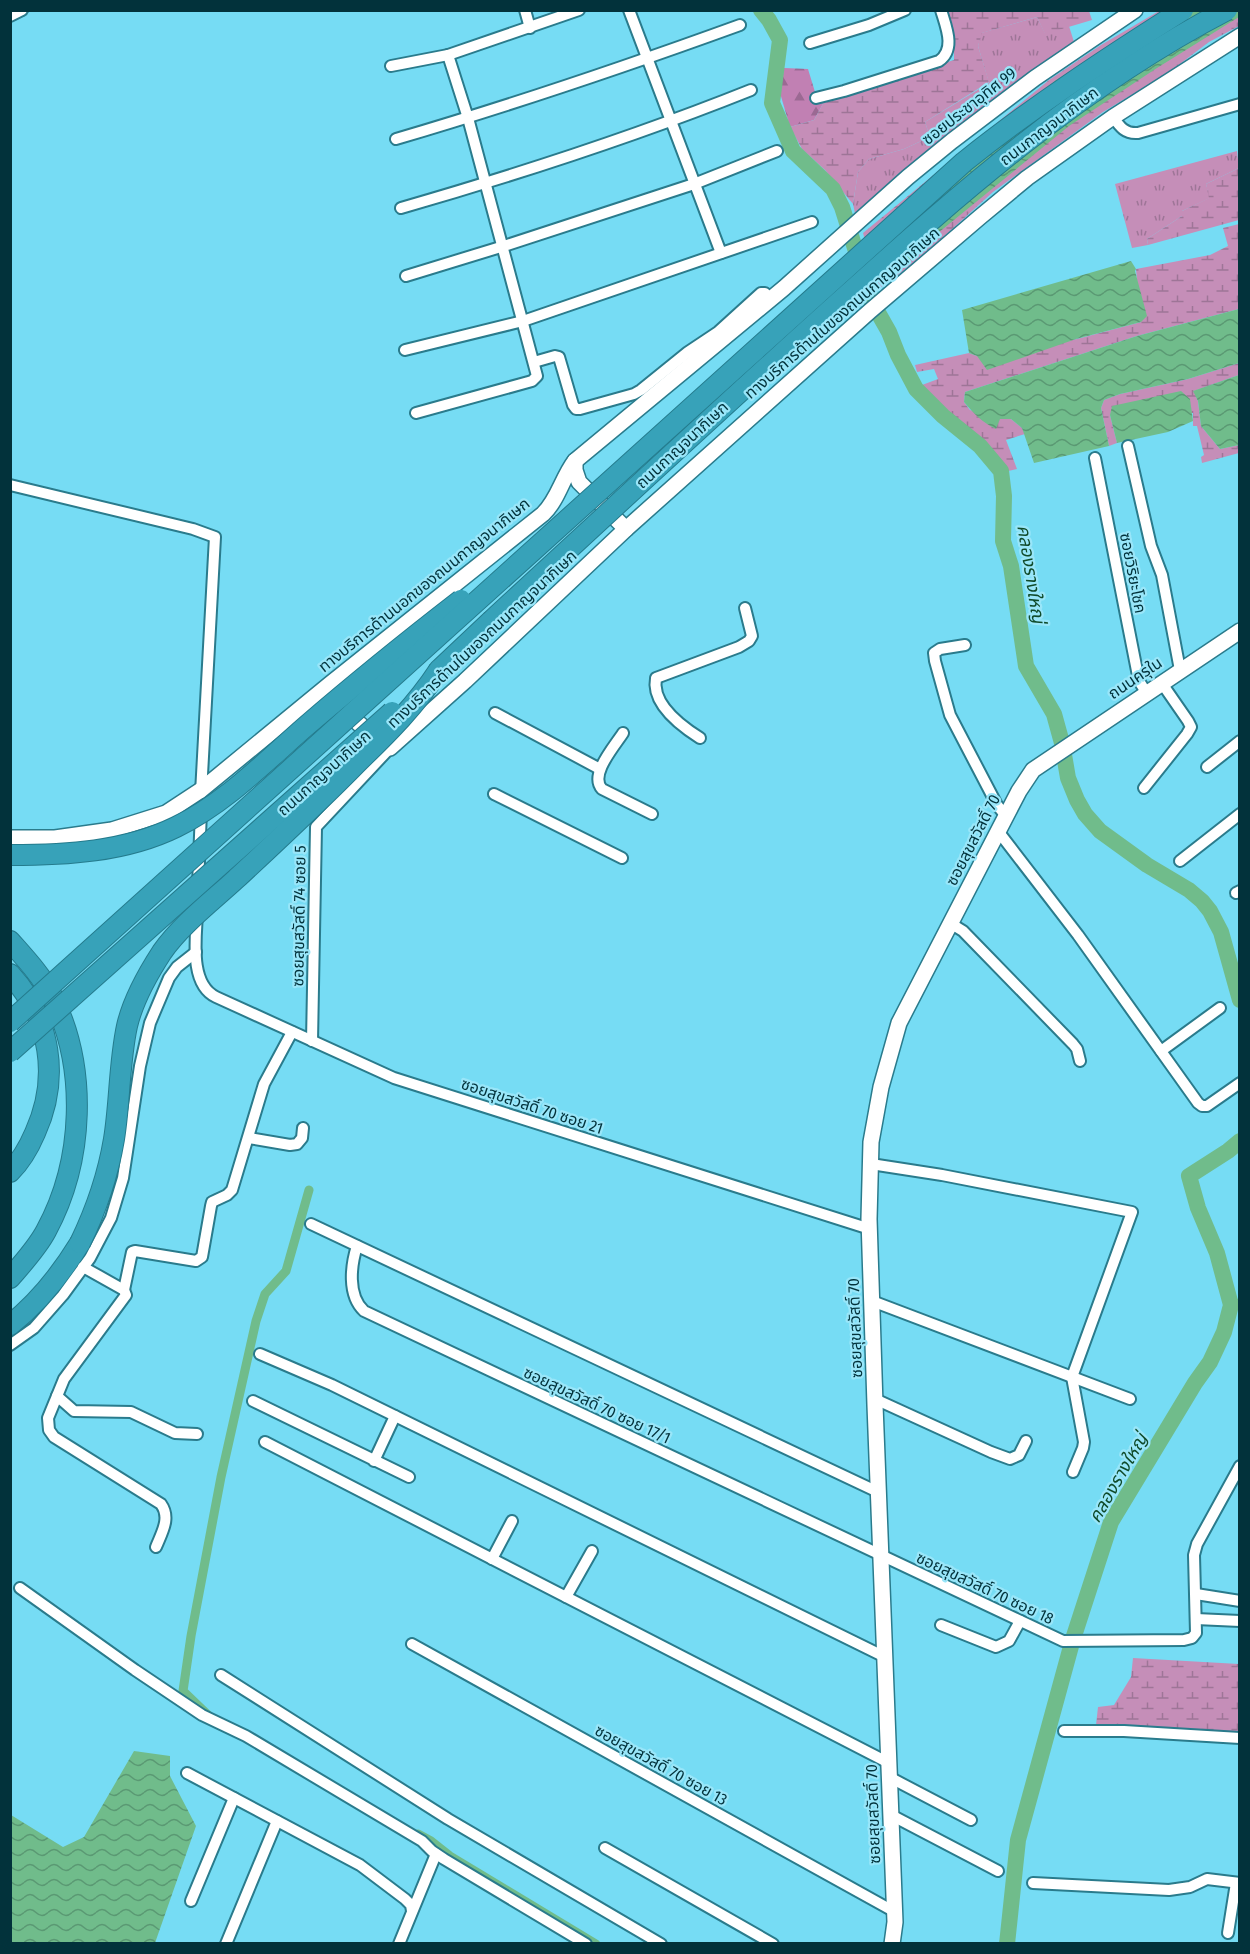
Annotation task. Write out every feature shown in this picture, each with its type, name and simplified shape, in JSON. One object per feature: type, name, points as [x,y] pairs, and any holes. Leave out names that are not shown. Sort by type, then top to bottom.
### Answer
[{"type":"highway","name":"ถนนกาญจนาภิเษก","points":[[10,1022],[964,162],[1012,124],[1097,64],[1183,10]]},
{"type":"highway","name":"ถนนกาญจนาภิเษก","points":[[10,1052],[439,670],[739,392],[956,200],[1032,137],[1114,77],[1227,10]]},
{"type":"highway","points":[[10,855],[92,851],[134,843],[175,828],[207,809],[235,788],[366,674],[561,525]]},
{"type":"highway","points":[[10,1325],[44,1294],[64,1269],[92,1220],[114,1139],[128,1025],[148,974],[163,951],[184,927],[315,806],[403,718],[421,698],[439,670]]},
{"type":"highway","points":[[10,941],[33,968],[51,995],[64,1026],[71,1052],[76,1091],[76,1129],[70,1172],[59,1204],[46,1232],[10,1278]]},
{"type":"highway","points":[[10,974],[18,982],[35,1010],[48,1045],[50,1078],[44,1113],[29,1146],[10,1172]]},
{"type":"main road","name":"ซอยประชาอุทิศ 99","points":[[835,243],[908,177],[994,108],[1135,10]]},
{"type":"main road","name":"ทางบริการด้านในของถนนกาญจนาภิเษก","points":[[390,748],[626,529],[875,306],[1019,185],[1113,117],[1239,36]]},
{"type":"main road","name":"ทางบริการด้านนอกของถนนกาญจนาภิเษก","points":[[10,838],[55,838],[112,830],[166,813],[201,790],[548,509],[575,461],[644,395],[770,299],[835,243]]},
{"type":"main road","points":[[575,461],[579,482],[626,529]]},
{"type":"main road","name":"ถนนครุใน","points":[[1052,757],[1239,631]]},
{"type":"main road","points":[[321,691],[390,748]]},
{"type":"main road","name":"ซอยสุขสวัสดิ์ 70","points":[[892,1944],[895,1912],[880,1555],[870,1229],[872,1142],[881,1087],[899,1023],[1019,791],[1033,770],[1052,757]]},
{"type":"street","points":[[10,16],[22,10]]},
{"type":"street","points":[[525,10],[530,28]]},
{"type":"street","points":[[391,66],[448,55],[579,10]]},
{"type":"street","points":[[629,10],[721,253]]},
{"type":"street","points":[[810,43],[869,25],[904,10]]},
{"type":"street","points":[[816,98],[939,61],[948,50],[948,35],[941,10]]},
{"type":"street","points":[[396,139],[648,59],[740,25]]},
{"type":"street","points":[[416,413],[532,381],[537,376],[504,246],[448,55]]},
{"type":"street","points":[[401,208],[486,183],[670,122],[751,90]]},
{"type":"street","points":[[1113,117],[1125,131],[1132,134],[1239,104]]},
{"type":"street","points":[[406,276],[694,184],[777,151]]},
{"type":"street","points":[[405,350],[523,321],[812,222]]},
{"type":"street","points":[[534,362],[559,357],[576,409],[634,393],[644,395]]},
{"type":"street","points":[[1128,446],[1151,546],[1162,575],[1180,670]]},
{"type":"street","name":"ซอยวิริยะโชค","points":[[1095,458],[1139,681],[1146,692]]},
{"type":"street","points":[[10,485],[193,529],[215,537],[201,790],[196,952],[177,967],[169,978],[150,1023],[140,1066],[123,1178],[111,1218],[83,1267],[63,1295],[34,1328],[10,1345]]},
{"type":"street","points":[[700,738],[686,729],[662,705],[654,687],[656,678],[740,647],[749,641],[752,636],[745,608]]},
{"type":"street","points":[[965,645],[940,649],[934,653],[935,661],[950,715],[997,805],[1006,816]]},
{"type":"street","points":[[1144,788],[1191,727],[1161,682]]},
{"type":"street","points":[[495,713],[600,769]]},
{"type":"street","points":[[623,734],[600,769],[597,779],[599,785],[602,789],[652,814]]},
{"type":"street","points":[[1207,767],[1239,741]]},
{"type":"street","name":"ซอยสุขสวัสดิ์ 74 ซอย 5","points":[[312,1041],[316,827],[390,748]]},
{"type":"street","points":[[494,794],[622,858]]},
{"type":"street","points":[[1180,861],[1239,814]]},
{"type":"street","points":[[998,831],[1078,935],[1198,1103],[1207,1106],[1239,1083]]},
{"type":"street","points":[[950,923],[972,940],[1077,1048],[1080,1061]]},
{"type":"street","name":"ซอยสุขสวัสดิ์ 70 ซอย 21","points":[[196,952],[200,981],[210,994],[394,1078],[870,1229]]},
{"type":"street","points":[[1161,1052],[1220,1008]]},
{"type":"street","points":[[156,1547],[167,1519],[166,1511],[161,1504],[54,1437],[49,1430],[48,1418],[64,1379],[126,1295],[124,1290],[132,1252],[196,1261],[202,1257],[212,1202],[232,1190],[264,1084],[292,1032]]},
{"type":"street","points":[[249,1138],[290,1145],[297,1144],[302,1138],[303,1128]]},
{"type":"street","points":[[871,1164],[942,1175],[1132,1212],[1072,1377],[1084,1442],[1073,1472]]},
{"type":"street","points":[[311,1224],[878,1492]]},
{"type":"street","name":"ซอยสุขสวัสดิ์ 70 ซอย 17/1","points":[[357,1246],[352,1261],[352,1276],[355,1295],[364,1311],[880,1555]]},
{"type":"street","points":[[83,1267],[124,1290]]},
{"type":"street","points":[[872,1301],[1130,1399]]},
{"type":"street","points":[[260,1354],[332,1385],[885,1657]]},
{"type":"street","points":[[57,1396],[74,1411],[131,1412],[175,1433],[197,1434]]},
{"type":"street","points":[[875,1398],[1010,1459],[1019,1455],[1026,1441]]},
{"type":"street","points":[[253,1401],[410,1478]]},
{"type":"street","points":[[374,1461],[395,1416]]},
{"type":"street","points":[[264,1442],[566,1597],[889,1770],[971,1820]]},
{"type":"street","points":[[1239,1466],[1197,1544],[1194,1555],[1196,1620],[1239,1621]]},
{"type":"street","points":[[492,1559],[512,1521]]},
{"type":"street","points":[[566,1597],[592,1551]]},
{"type":"street","name":"ซอยสุขสวัสดิ์ 70 ซอย 18","points":[[880,1555],[1063,1641],[1184,1640],[1192,1638],[1196,1633],[1196,1620]]},
{"type":"street","points":[[20,1588],[202,1715],[268,1749],[422,1841],[436,1854],[586,1944]]},
{"type":"street","points":[[1196,1594],[1239,1601]]},
{"type":"street","points":[[941,1625],[996,1647],[1009,1641],[1020,1621]]},
{"type":"street","name":"ซอยสุขสวัสดิ์ 70 ซอย 13","points":[[412,1644],[895,1912]]},
{"type":"street","points":[[221,1674],[448,1820],[661,1944]]},
{"type":"street","points":[[1064,1731],[1124,1731],[1239,1738]]},
{"type":"street","points":[[187,1773],[360,1865],[405,1899],[411,1905],[412,1911]]},
{"type":"street","points":[[191,1901],[234,1798]]},
{"type":"street","points":[[891,1815],[998,1871]]},
{"type":"street","points":[[226,1944],[277,1821]]},
{"type":"street","points":[[605,1848],[772,1944]]},
{"type":"street","points":[[399,1944],[436,1854]]},
{"type":"street","points":[[1033,1883],[1168,1890],[1190,1887],[1207,1879],[1238,1883],[1228,1933]]},
{"type":"green space","points":[[945,11],[1089,11],[1092,20],[1045,34],[1037,17],[982,33],[978,46],[989,82],[925,122],[930,137],[904,149],[869,159],[858,172],[853,204],[825,170],[802,149],[790,127],[814,120],[825,100],[954,60],[954,48]]},
{"type":"green space","points":[[1159,11],[1239,11],[1239,26],[1209,42],[1168,73],[1103,112],[993,192],[918,260],[879,289],[863,233],[1049,80],[1101,45]]},
{"type":"green space","points":[[1037,17],[1045,33],[1069,26],[1074,42],[994,100],[856,218],[853,204],[858,172],[869,159],[904,149],[930,137],[925,122],[989,83],[978,46],[981,33]]},
{"type":"green space","points":[[784,68],[808,69],[815,92],[825,100],[814,120],[790,127],[780,93]]},
{"type":"green space","points":[[1237,151],[1239,168],[1206,184],[1210,198],[1182,211],[1182,216],[1147,239],[1148,245],[1132,248],[1115,184]]},
{"type":"green space","points":[[1239,168],[1239,220],[1148,245],[1147,239],[1182,216],[1182,211],[1209,198],[1206,184]]},
{"type":"green space","points":[[1239,224],[1239,309],[1137,336],[965,392],[964,402],[970,410],[1000,419],[1011,419],[1022,428],[1025,434],[1006,440],[1017,469],[1004,472],[922,385],[938,379],[934,369],[917,372],[915,365],[969,353],[977,356],[1077,339],[1141,322],[1136,269],[1210,255],[1228,246],[1223,228]]},
{"type":"green space","points":[[1239,363],[1239,375],[1194,391],[1198,401],[1201,426],[1220,449],[1239,445],[1239,453],[1202,463],[1201,457],[1204,455],[1197,426],[1193,426],[1193,413],[1110,415],[1117,443],[1109,446],[1101,408],[1104,400],[1120,394],[1188,379]]},
{"type":"green space","points":[[1133,1658],[1239,1664],[1239,1733],[1096,1725],[1098,1707],[1114,1705],[1131,1677]]},
{"type":"water","points":[[1169,11],[1239,11],[1239,17],[1069,126],[927,242],[901,269],[884,276],[873,259],[868,239],[876,229],[1056,80]]},
{"type":"water","points":[[1131,261],[1136,269],[1147,316],[1141,322],[1076,339],[987,370],[977,356],[969,353],[962,310]]},
{"type":"water","points":[[1239,309],[1239,363],[1188,379],[1120,394],[1104,400],[1101,408],[1109,446],[1034,463],[1022,428],[1011,419],[1000,419],[996,429],[978,417],[964,402],[965,392],[1137,336]]},
{"type":"water","points":[[1239,375],[1239,445],[1220,449],[1201,426],[1198,401],[1193,391]]},
{"type":"water","points":[[1181,391],[1190,399],[1193,421],[1168,432],[1117,443],[1110,415],[1112,406]]},
{"type":"water","points":[[134,1751],[170,1756],[170,1776],[196,1826],[155,1943],[11,1943],[11,1815],[63,1847],[84,1837]]},
{"type":"waterway","name":"คลองรางใหญ่","points":[[761,10],[780,40],[772,103],[793,151],[833,189],[842,207],[872,302],[889,332],[898,355],[916,389],[943,416],[980,446],[1001,471],[1004,496],[1003,541],[1011,566],[1026,666],[1054,714],[1068,778],[1077,800],[1085,814],[1100,831],[1202,901],[1221,932],[1240,1000]]},
{"type":"waterway","name":"คลองรางใหญ่","points":[[1007,1944],[1018,1840],[1073,1639],[1111,1522],[1210,1362],[1224,1332],[1231,1305],[1217,1253],[1198,1208],[1189,1176],[1240,1141]]},
{"type":"waterway","points":[[208,1715],[183,1691],[221,1477],[256,1321],[265,1294],[286,1271],[309,1190]]},
{"type":"waterway","points":[[1231,1305],[1240,1303]]},
{"type":"waterway","points":[[418,1834],[450,1856],[596,1944]]}]
